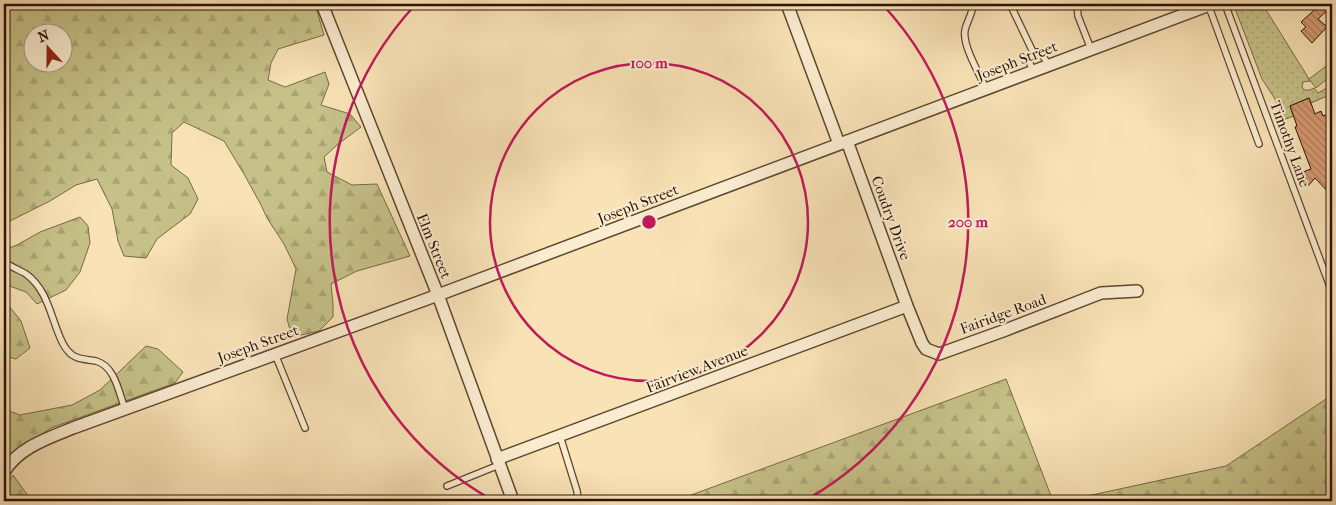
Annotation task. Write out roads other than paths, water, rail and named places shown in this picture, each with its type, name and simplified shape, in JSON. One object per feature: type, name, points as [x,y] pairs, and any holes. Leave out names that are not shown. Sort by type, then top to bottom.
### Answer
[{"type":"street","name":"Elm Street","points":[[322,4],[438,295],[513,501]]},
{"type":"street","name":"Coudry Drive","points":[[787,4],[907,306]]},
{"type":"street","name":"Joseph Street","points":[[4,472],[8,465],[32,445],[73,428],[438,295],[1210,4]]},
{"type":"street","name":"Fairidge Road","points":[[907,306],[922,343],[926,349],[938,354],[1101,293],[1137,291]]},
{"type":"street","name":"Fairview Avenue","points":[[498,462],[560,436],[907,306]]},
{"type":"lane","points":[[973,4],[965,32],[965,42],[986,89]]},
{"type":"lane","points":[[1010,4],[1034,52],[1038,52],[1049,65]]},
{"type":"lane","points":[[1091,49],[1078,16],[1077,5],[1135,6],[1143,4]]},
{"type":"lane","points":[[1210,4],[1259,144]]},
{"type":"lane","name":"Timothy Lane","points":[[1225,4],[1332,292]]},
{"type":"lane","points":[[1033,71],[1029,61],[1030,55],[1034,52]]},
{"type":"lane","points":[[9,265],[37,284],[45,296],[62,343],[68,352],[76,358],[98,362],[106,367],[112,375],[125,409]]},
{"type":"lane","points":[[275,354],[305,428]]},
{"type":"lane","points":[[560,436],[577,491],[578,501]]},
{"type":"lane","points":[[447,486],[498,462]]}]
